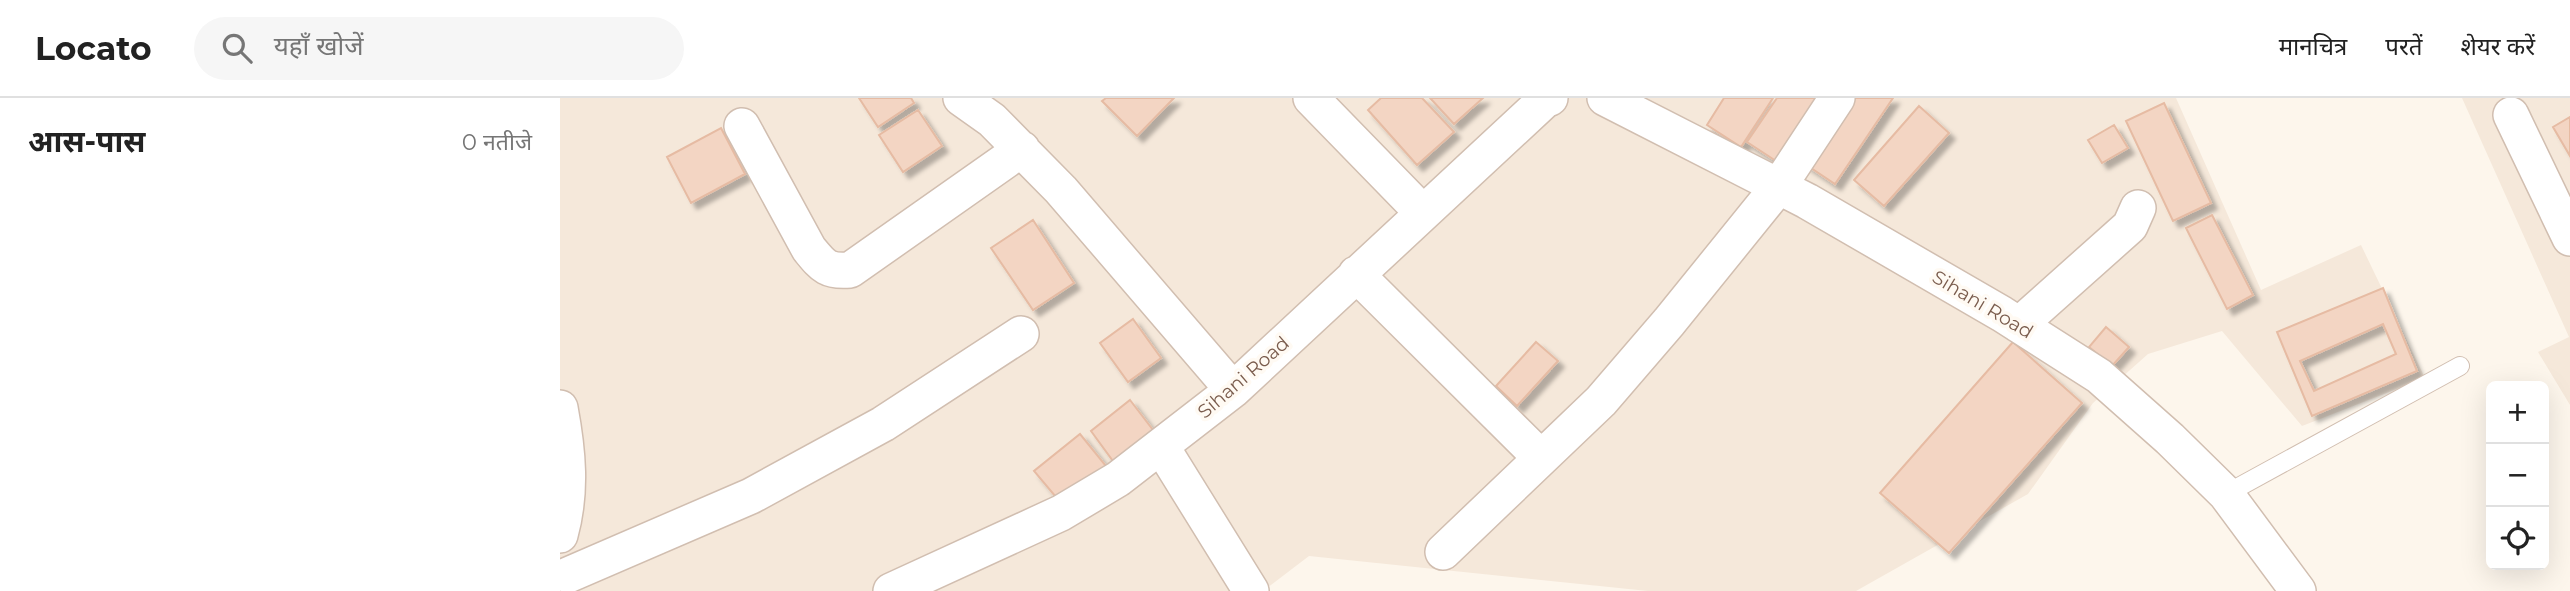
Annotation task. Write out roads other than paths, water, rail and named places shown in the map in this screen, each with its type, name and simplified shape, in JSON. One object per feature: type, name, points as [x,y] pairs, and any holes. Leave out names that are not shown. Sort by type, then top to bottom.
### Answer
[{"type":"street","points":[[961,98],[992,120],[1061,190],[1233,390]]},
{"type":"street","points":[[1311,98],[1422,212]]},
{"type":"street","name":"Sihani Road","points":[[891,591],[1061,513],[1107,486],[1161,446],[1233,390],[1422,212],[1550,98]]},
{"type":"street","name":"Sihani Road","points":[[1605,98],[1779,187],[2019,325],[2099,376],[2170,439],[2226,494],[2298,591]]},
{"type":"street","points":[[1443,552],[1601,401],[1669,323],[1779,187],[1838,98]]},
{"type":"street","points":[[2511,115],[2570,238]]},
{"type":"street","points":[[742,126],[809,249],[821,264],[834,272],[850,270],[1022,149]]},
{"type":"street","points":[[2019,325],[2130,226],[2138,208]]},
{"type":"street","points":[[1356,274],[1542,458]]},
{"type":"street","points":[[570,578],[751,496],[883,424],[1021,334]]},
{"type":"street","points":[[560,408],[567,446],[568,495],[560,535]]},
{"type":"street","points":[[1161,446],[1251,591]]},
{"type":"lane","points":[[2226,494],[2460,366]]}]
